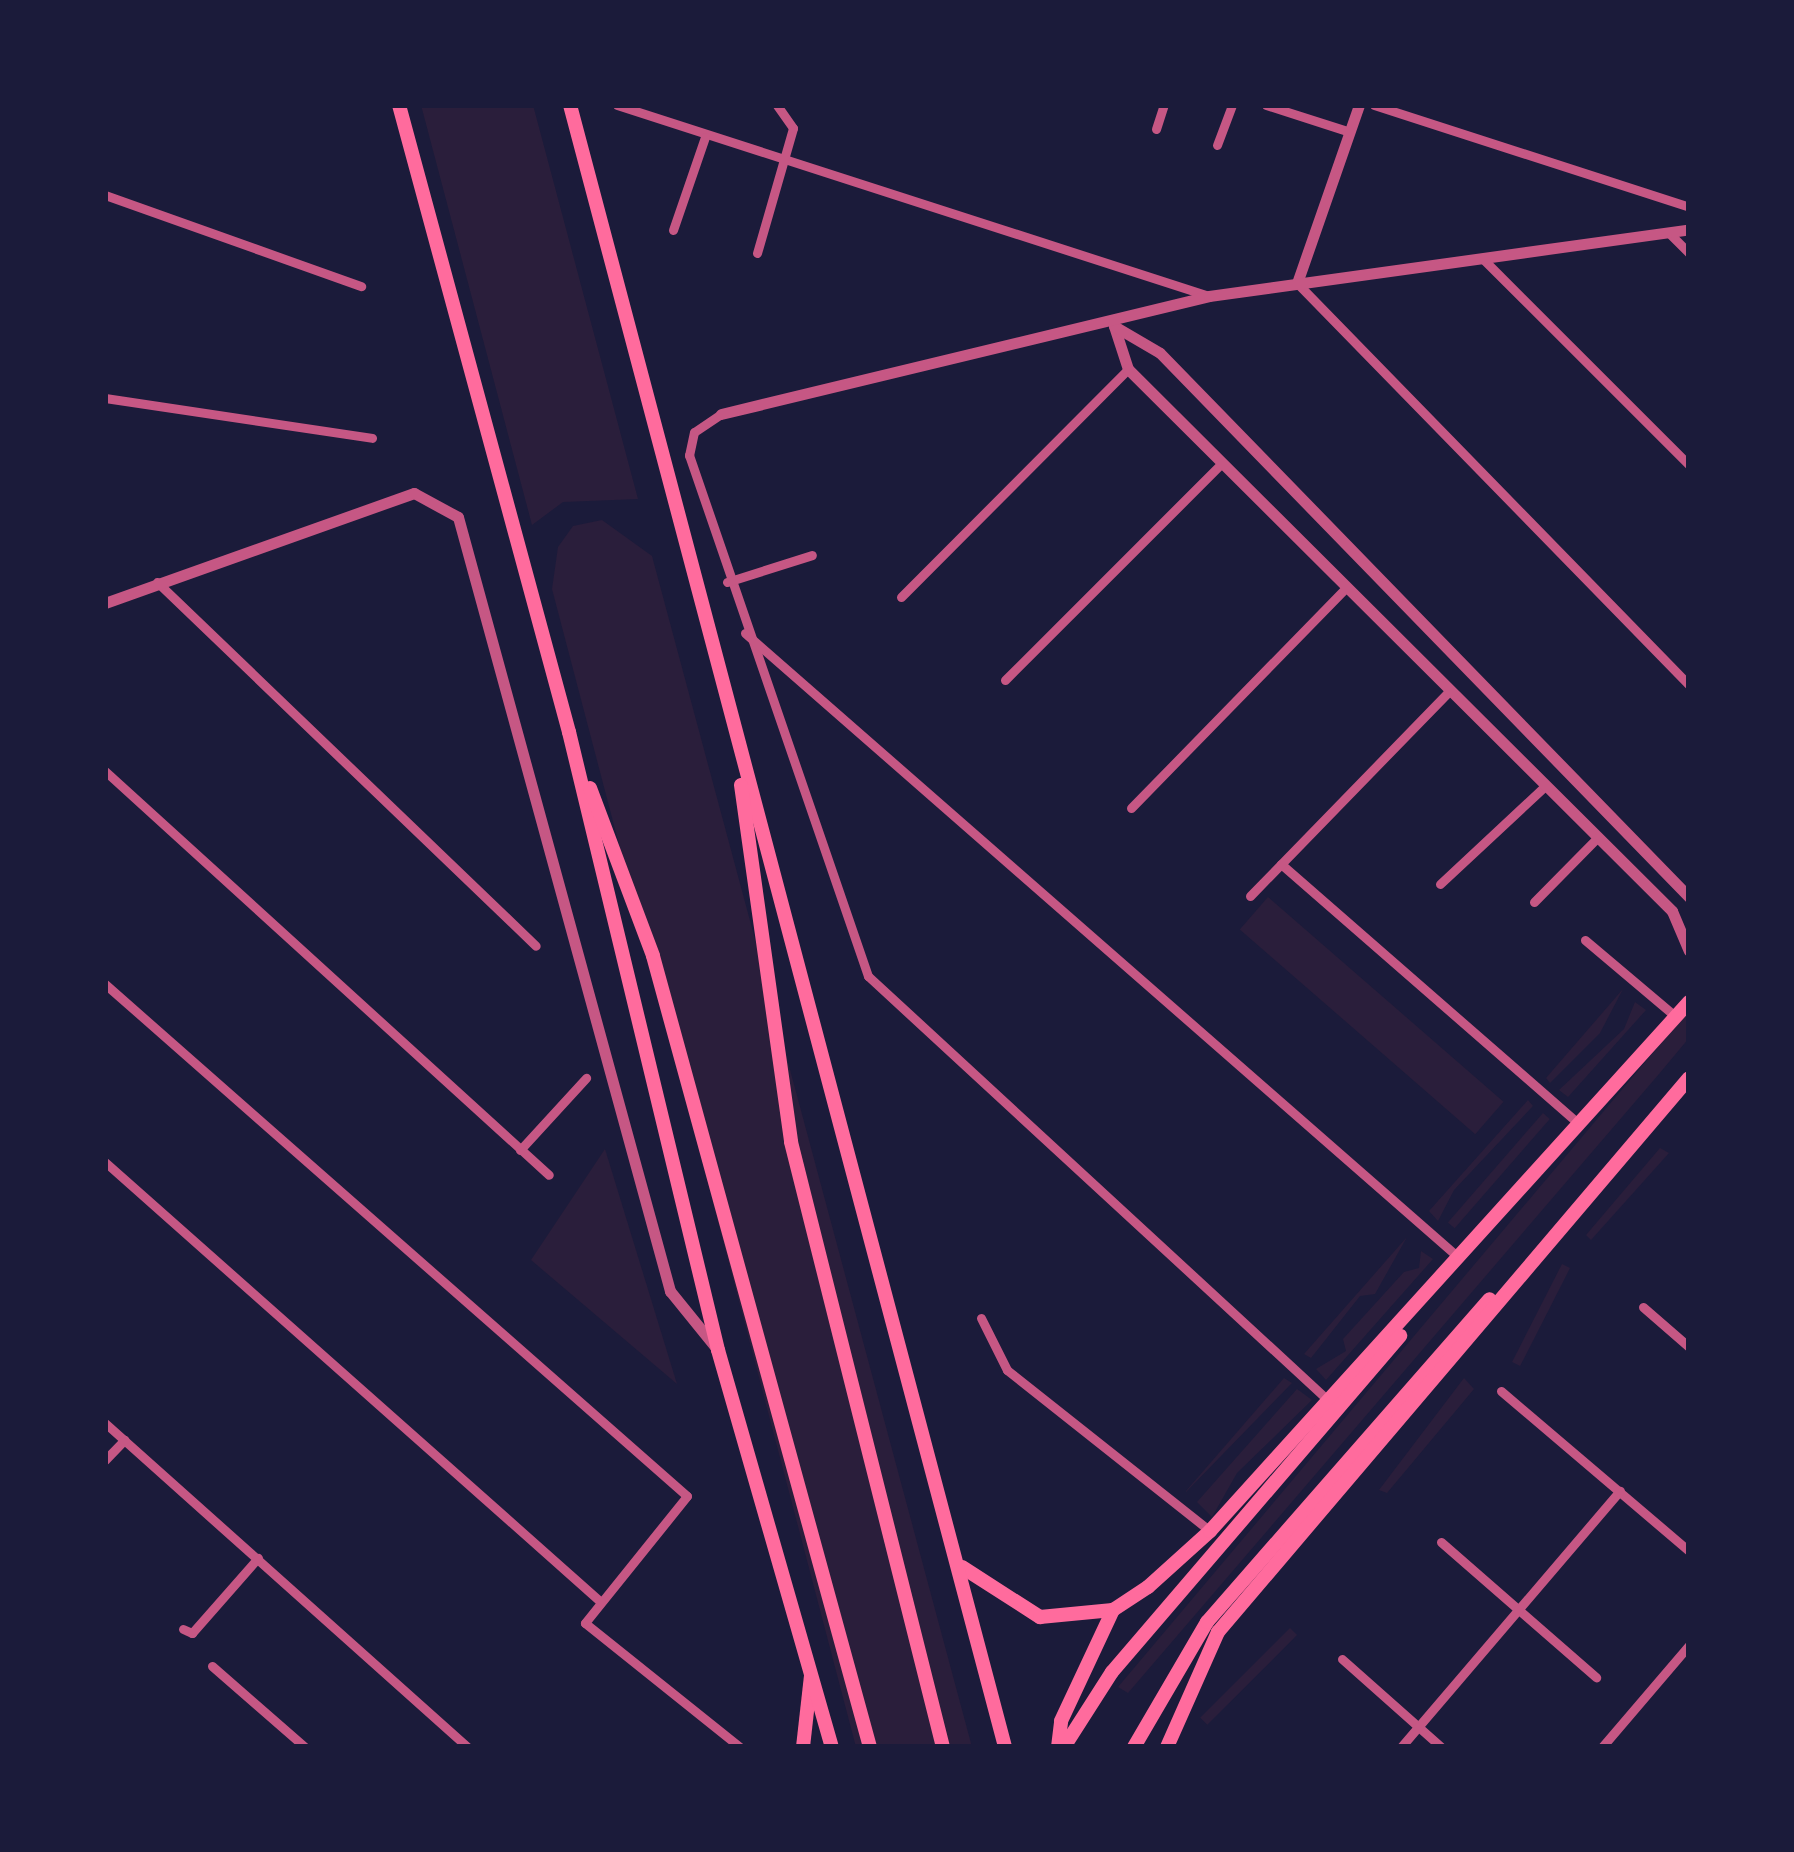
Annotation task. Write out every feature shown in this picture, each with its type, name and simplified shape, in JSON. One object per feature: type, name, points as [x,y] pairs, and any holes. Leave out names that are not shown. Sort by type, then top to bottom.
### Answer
[{"type":"main road","points":[[399,105],[569,732],[718,1350],[832,1747]]},
{"type":"main road","points":[[570,105],[736,741],[962,1567],[1005,1747]]},
{"type":"main road","points":[[569,732],[653,956],[870,1747]]},
{"type":"main road","points":[[736,741],[791,1142],[943,1747]]},
{"type":"main road","points":[[1061,1747],[1060,1722],[1113,1610],[1210,1531],[1689,1002]]},
{"type":"main road","points":[[1167,1747],[1218,1632],[1689,1078]]},
{"type":"main road","points":[[1061,1747],[1112,1672],[1354,1395],[1493,1217]]},
{"type":"main road","points":[[1134,1747],[1207,1622],[1397,1397],[1539,1254]]},
{"type":"main road","points":[[962,1567],[1040,1617],[1113,1610]]},
{"type":"main road","points":[[802,1747],[812,1671]]},
{"type":"street","points":[[618,105],[705,137],[1210,296]]},
{"type":"street","points":[[757,253],[788,163],[793,128],[776,105]]},
{"type":"street","points":[[1156,129],[1164,105]]},
{"type":"street","points":[[1218,145],[1232,105]]},
{"type":"street","points":[[1266,105],[1350,132]]},
{"type":"street","points":[[1297,283],[1359,105]]},
{"type":"street","points":[[1374,105],[1689,207]]},
{"type":"street","points":[[672,230],[705,137]]},
{"type":"street","points":[[105,195],[361,286]]},
{"type":"street","points":[[1330,1402],[868,976],[742,630],[689,456],[694,432],[721,414],[1114,326],[1210,296],[1689,229]]},
{"type":"street","points":[[1668,232],[1689,253]]},
{"type":"street","points":[[1482,258],[1689,465]]},
{"type":"street","points":[[1297,283],[1689,685]]},
{"type":"street","points":[[1114,326],[1128,370],[1672,911],[1689,951]]},
{"type":"street","points":[[1114,326],[1160,353],[1688,894],[1672,911]]},
{"type":"street","points":[[901,597],[1128,370]]},
{"type":"street","points":[[105,398],[372,438]]},
{"type":"street","points":[[1005,680],[1222,462]]},
{"type":"street","points":[[105,603],[414,493],[458,517],[476,562],[670,1291],[718,1350]]},
{"type":"street","points":[[727,582],[812,556]]},
{"type":"street","points":[[157,582],[536,946]]},
{"type":"street","points":[[1131,808],[1347,588]]},
{"type":"street","points":[[742,630],[1458,1257]]},
{"type":"street","points":[[1250,896],[1450,690]]},
{"type":"street","points":[[105,770],[549,1175]]},
{"type":"street","points":[[1440,884],[1546,785]]},
{"type":"street","points":[[1534,902],[1598,837]]},
{"type":"street","points":[[1281,864],[1577,1122]]},
{"type":"street","points":[[1585,940],[1676,1016]]},
{"type":"street","points":[[105,984],[687,1496],[585,1623],[740,1747]]},
{"type":"street","points":[[520,1150],[586,1078]]},
{"type":"street","points":[[105,1162],[602,1602]]},
{"type":"street","points":[[1642,1307],[1689,1348]]},
{"type":"street","points":[[980,1318],[1007,1370],[1210,1531]]},
{"type":"street","points":[[1501,1391],[1689,1550]]},
{"type":"street","points":[[105,1423],[467,1747]]},
{"type":"street","points":[[105,1460],[124,1440]]},
{"type":"street","points":[[1401,1747],[1620,1492]]},
{"type":"street","points":[[1441,1542],[1596,1677]]},
{"type":"street","points":[[183,1629],[192,1633],[258,1558]]},
{"type":"street","points":[[1602,1747],[1689,1645]]},
{"type":"street","points":[[1679,1657],[1689,1665]]},
{"type":"street","points":[[1342,1659],[1441,1747]]},
{"type":"street","points":[[212,1666],[305,1747]]},
{"type":"shaded area","points":[[421,105],[533,105],[638,499],[563,502],[532,525]]},
{"type":"shaded area","points":[[602,520],[652,556],[972,1747],[856,1747],[552,589],[558,547],[573,526]]},
{"type":"shaded area","points":[[1268,897],[1503,1102],[1475,1134],[1240,929]]},
{"type":"shaded area","points":[[1623,989],[1600,1033],[1550,1083],[1546,1078]]},
{"type":"shaded area","points":[[1635,1002],[1646,1010],[1568,1097],[1559,1090],[1624,1029]]},
{"type":"shaded area","points":[[1689,1010],[1689,1038],[1659,1074],[1128,1693],[1118,1687]]},
{"type":"shaded area","points":[[1528,1100],[1533,1106],[1454,1190],[1438,1221],[1429,1211]]},
{"type":"shaded area","points":[[1543,1113],[1550,1119],[1455,1228],[1448,1222]]},
{"type":"shaded area","points":[[1660,1148],[1669,1153],[1591,1240],[1586,1235]]},
{"type":"shaded area","points":[[605,1149],[677,1384],[531,1260]]},
{"type":"shaded area","points":[[1407,1237],[1375,1294],[1360,1296],[1311,1358],[1304,1354]]},
{"type":"shaded area","points":[[1421,1251],[1433,1259],[1326,1380],[1316,1369],[1346,1351],[1343,1339],[1404,1272],[1419,1268]]},
{"type":"shaded area","points":[[1562,1264],[1570,1268],[1520,1366],[1512,1362]]},
{"type":"shaded area","points":[[1284,1378],[1292,1383],[1186,1492],[1186,1491]]},
{"type":"shaded area","points":[[1464,1378],[1474,1389],[1387,1493],[1379,1490]]},
{"type":"shaded area","points":[[1297,1389],[1312,1400],[1237,1473],[1212,1517],[1197,1502]]},
{"type":"shaded area","points":[[1290,1628],[1297,1635],[1207,1725],[1200,1718]]}]
